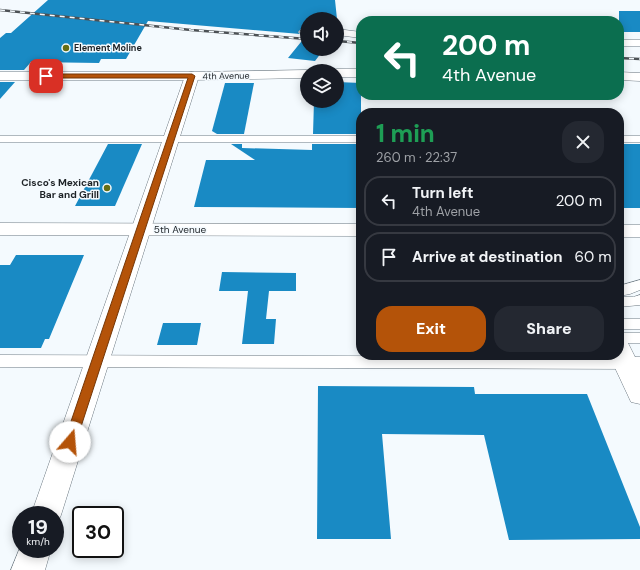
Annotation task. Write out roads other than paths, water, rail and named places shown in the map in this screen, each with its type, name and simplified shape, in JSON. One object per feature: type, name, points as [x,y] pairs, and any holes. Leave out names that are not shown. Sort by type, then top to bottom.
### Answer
[{"type":"street","points":[[344,73],[356,73]]},
{"type":"street","name":"4th Avenue","points":[[0,76],[192,76],[300,74]]},
{"type":"street","points":[[49,506],[192,76]]},
{"type":"street","points":[[624,76],[640,77]]},
{"type":"street","name":"5th Avenue","points":[[0,229],[356,230]]},
{"type":"street","points":[[624,231],[640,231]]},
{"type":"street","points":[[628,358],[640,395]]},
{"type":"street","points":[[28,570],[32,558]]},
{"type":"lane","points":[[344,34],[356,35]]},
{"type":"lane","points":[[624,43],[640,43]]},
{"type":"lane","points":[[0,139],[356,139]]},
{"type":"lane","points":[[624,139],[640,139]]},
{"type":"lane","points":[[624,291],[640,284]]},
{"type":"lane","points":[[624,302],[634,302],[640,300]]},
{"type":"lane","points":[[624,324],[640,324]]},
{"type":"lane","points":[[624,338],[640,338]]},
{"type":"lane","points":[[0,361],[356,360]]},
{"type":"railway","points":[[0,10],[191,30],[300,38]]},
{"type":"railway","points":[[344,42],[356,43]]},
{"type":"railway","points":[[624,58],[640,59]]},
{"type":"place","name":"Element Moline","points":[[66,48]]},
{"type":"place","name":"Cisco's Mexican Bar and Grill","points":[[107,188]]}]
